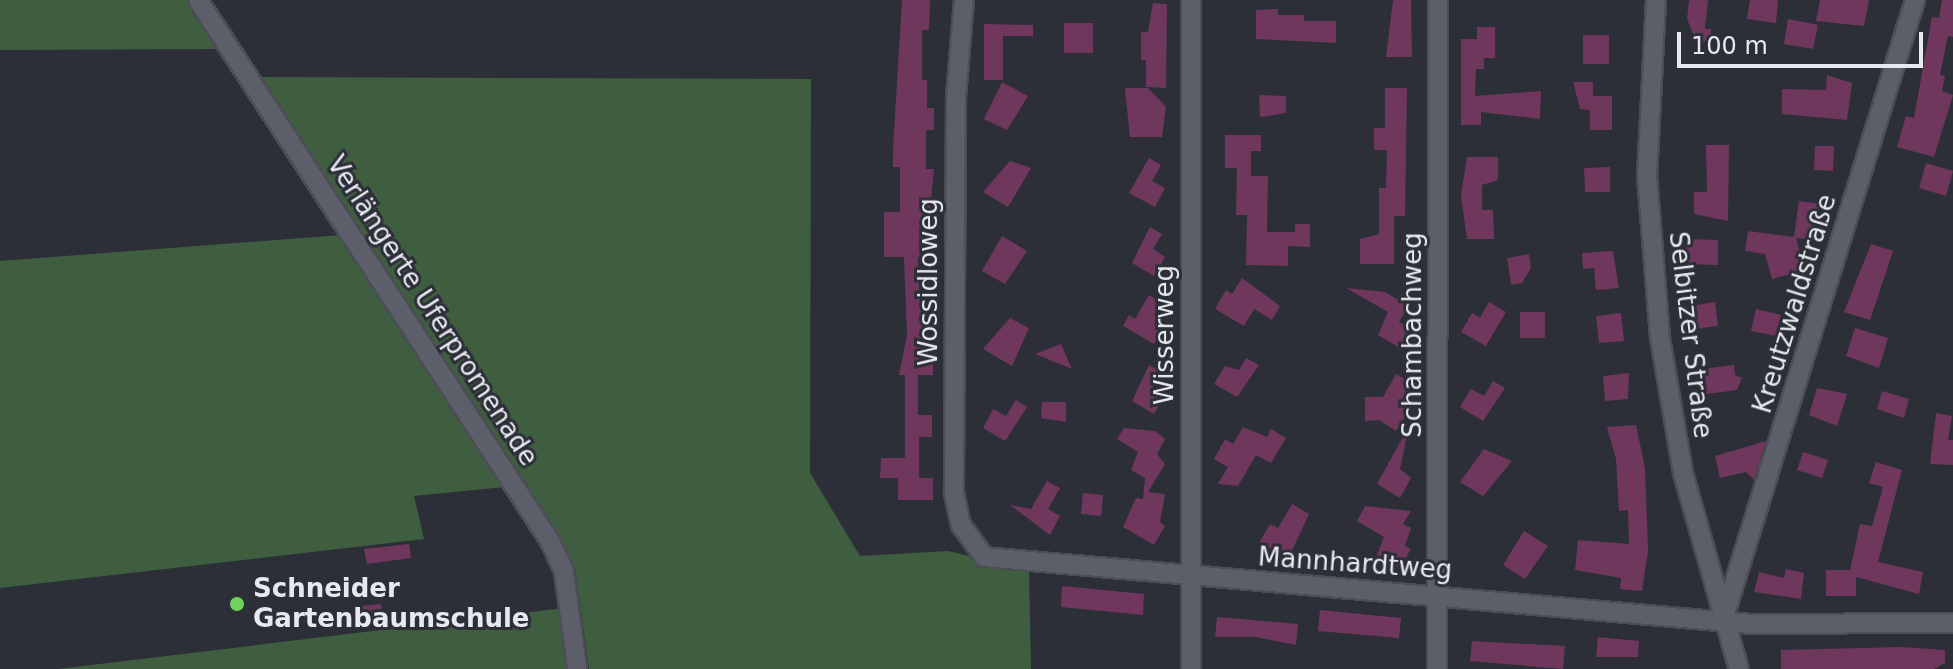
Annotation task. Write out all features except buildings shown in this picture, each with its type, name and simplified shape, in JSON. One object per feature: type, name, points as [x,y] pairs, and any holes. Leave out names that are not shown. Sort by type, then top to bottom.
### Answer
[{"type":"street","name":"Verlängerte Uferpromenade","points":[[198,0],[550,541],[564,571],[577,669]]},
{"type":"street","name":"Wossidloweg","points":[[964,0],[956,112],[954,493],[961,525],[984,557]]},
{"type":"street","name":"Wisserweg","points":[[1191,0],[1191,669]]},
{"type":"street","name":"Schambachweg","points":[[1437,669],[1438,0]]},
{"type":"street","name":"Selbitzer Straße","points":[[1656,0],[1647,176],[1651,260],[1673,423],[1723,622],[1739,669]]},
{"type":"street","name":"Kreutzwaldstraße","points":[[1723,622],[1915,0]]},
{"type":"street","name":"Mannhardtweg","points":[[984,557],[1723,622],[1953,623]]},
{"type":"green space","points":[[0,0],[188,0],[219,49],[0,50]]},
{"type":"green space","points":[[260,77],[811,79],[810,473],[860,556],[948,551],[1029,570],[1031,669],[589,669],[575,568]]},
{"type":"green space","points":[[341,235],[504,487],[414,496],[424,539],[0,588],[0,261]]},
{"type":"green space","points":[[564,608],[574,669],[58,669]]},
{"type":"place","name":"Schneider Gartenbaumschule","points":[[237,604]]}]
